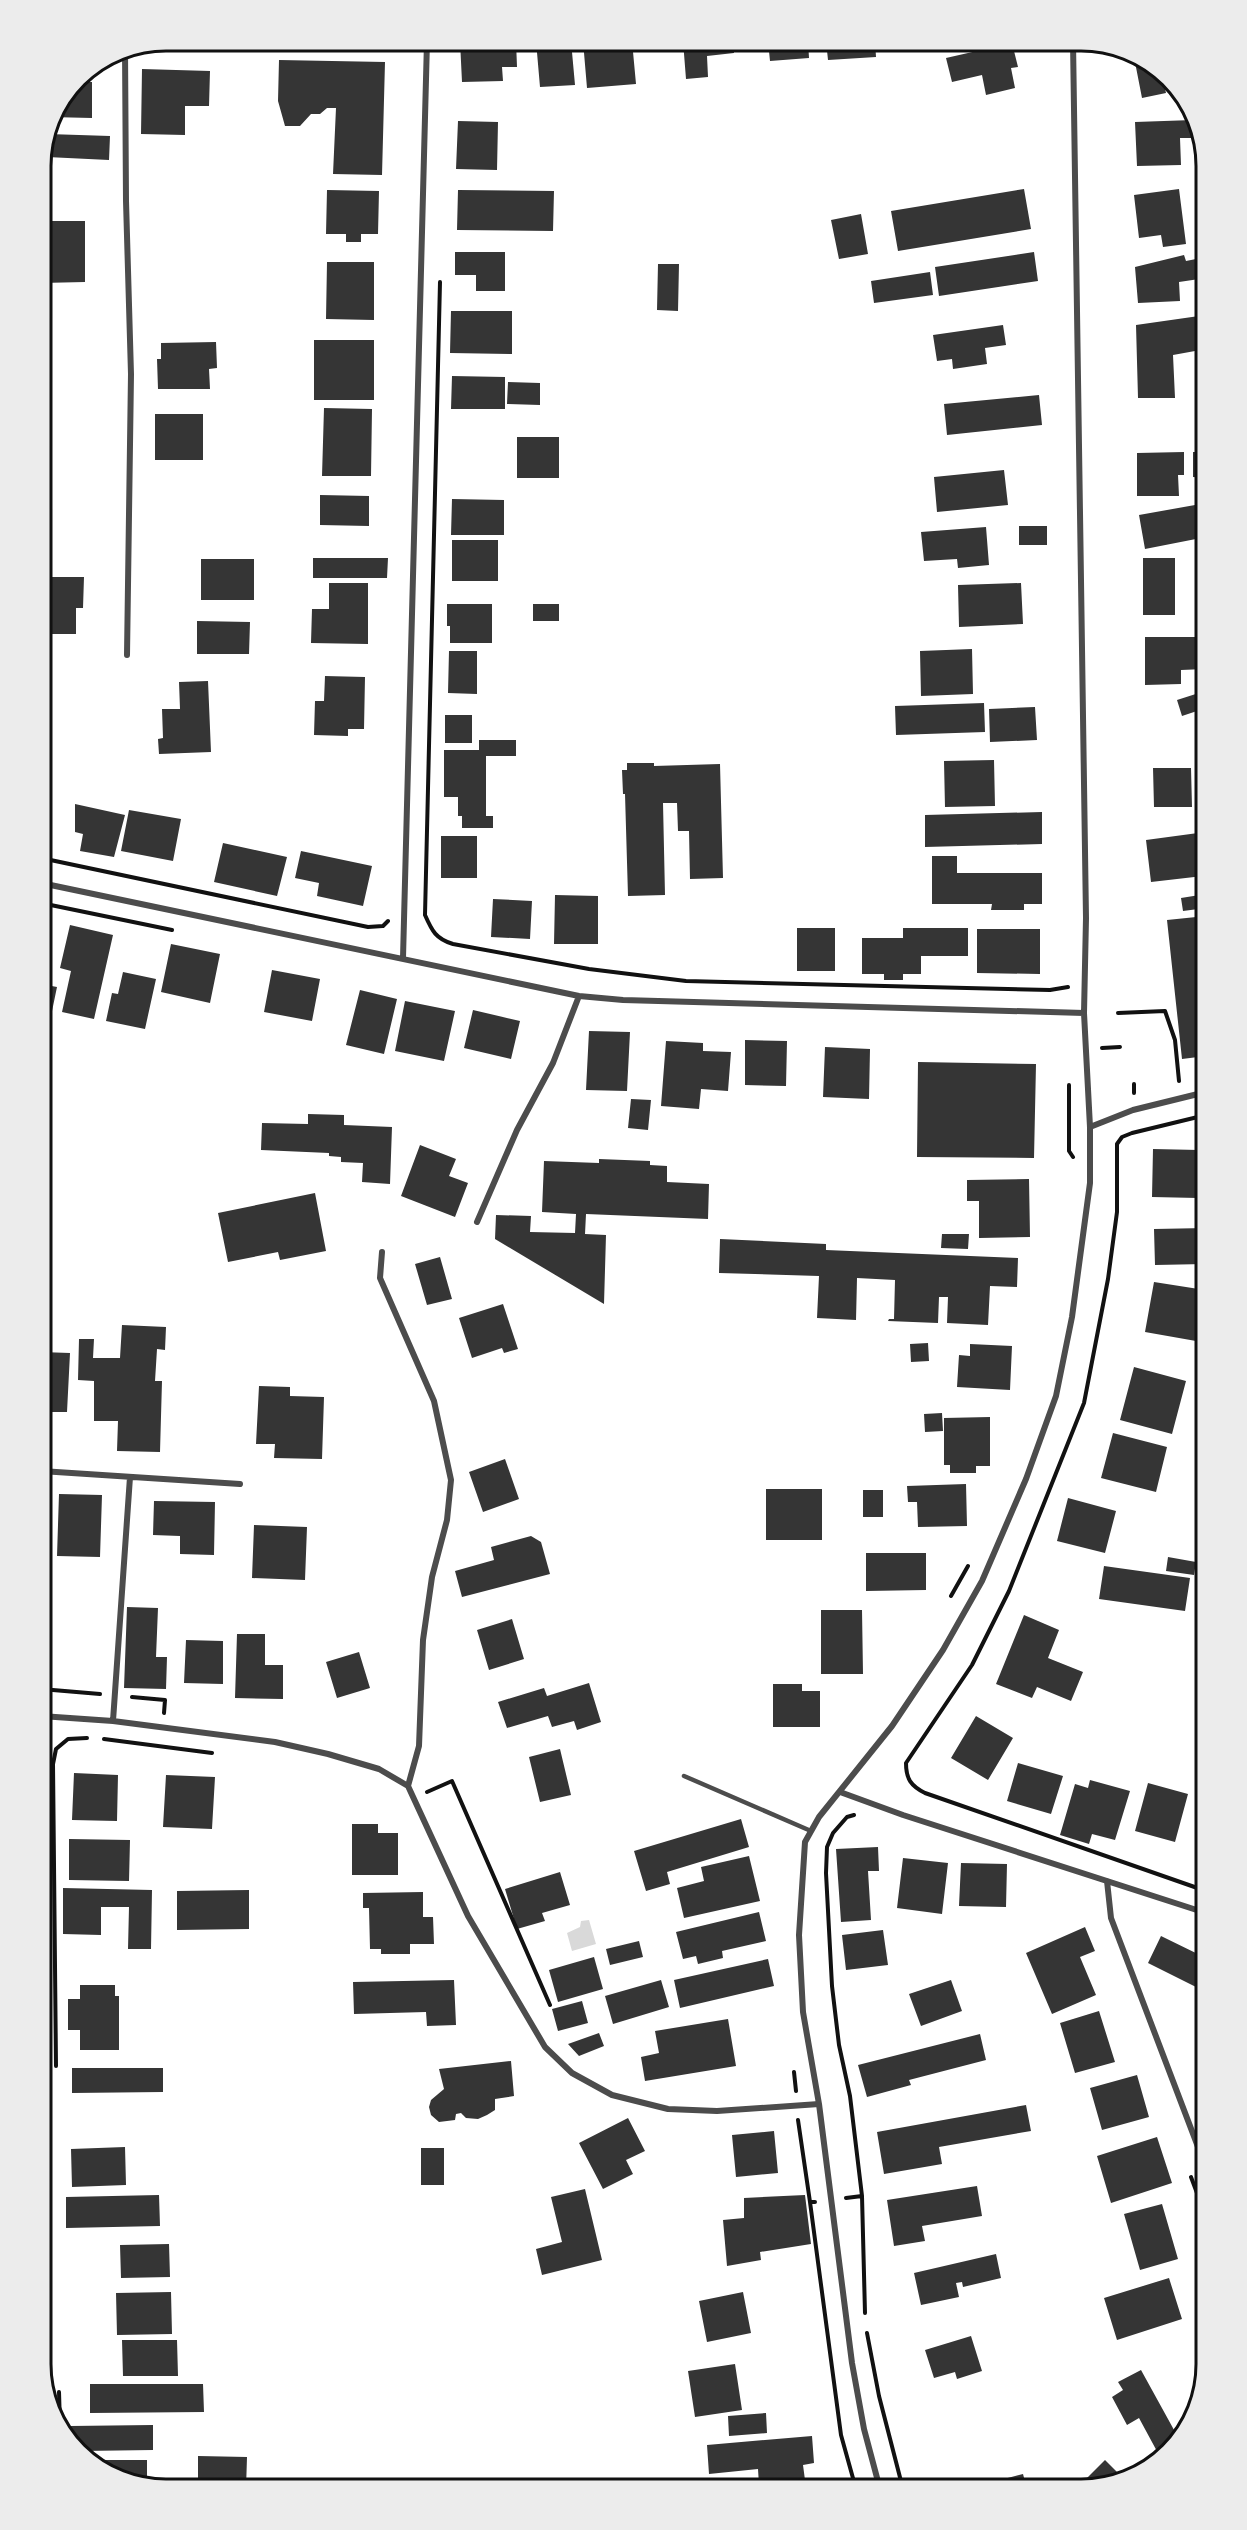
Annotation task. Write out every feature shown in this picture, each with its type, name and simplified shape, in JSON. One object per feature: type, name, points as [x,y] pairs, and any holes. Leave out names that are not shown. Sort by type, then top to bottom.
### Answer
[{"type":"street","points":[[403,958],[426,51]]},
{"type":"street","points":[[876,2479],[864,2429],[852,2363],[819,2104],[803,2012],[799,1935],[805,1842],[819,1817],[892,1726],[943,1650],[982,1581],[1026,1479],[1056,1396],[1072,1317],[1090,1183],[1090,1127],[1084,1013],[1086,918],[1073,51]]},
{"type":"street","points":[[125,59],[131,374],[127,655]]},
{"type":"street","points":[[51,886],[579,996],[623,1000],[1084,1013]]},
{"type":"street","points":[[477,1222],[517,1130],[552,1063],[579,996]]},
{"type":"street","points":[[1090,1127],[1133,1110],[1196,1094]]},
{"type":"street","points":[[382,1252],[380,1278],[434,1401],[451,1480],[447,1520],[432,1577],[423,1640],[419,1746],[408,1786]]},
{"type":"street","points":[[51,1472],[240,1484]]},
{"type":"street","points":[[113,1721],[130,1477]]},
{"type":"street","points":[[51,1717],[113,1721],[275,1742],[379,1769],[408,1786],[468,1916],[545,2047],[572,2073],[612,2095],[668,2109],[717,2111],[819,2104]]},
{"type":"street","points":[[840,1792],[1196,1910]]},
{"type":"street","points":[[1107,1881],[1111,1918],[1196,2142]]},
{"type":"lane","points":[[684,1776],[811,1831]]},
{"type":"path","points":[[440,279],[425,915],[439,940],[590,969],[686,981],[1050,990],[1064,989],[1072,984]]},
{"type":"path","points":[[51,860],[368,927],[383,926],[393,915]]},
{"type":"path","points":[[1118,1013],[1165,1011],[1175,1040],[1179,1081]]},
{"type":"path","points":[[1196,1117],[1132,1133],[1122,1137],[1117,1144],[1117,1212],[1110,1268],[1084,1403],[1009,1591],[972,1665],[906,1763],[906,1774],[912,1786],[925,1793],[1196,1888]]},
{"type":"path","points":[[56,2076],[53,1764],[56,1749],[68,1739],[91,1738]]},
{"type":"path","points":[[103,1739],[216,1754]]},
{"type":"path","points":[[413,1798],[452,1781],[550,2005]]},
{"type":"path","points":[[862,2196],[850,2096],[839,2045],[832,1986],[826,1873],[827,1847],[833,1833],[847,1817],[861,1814],[875,1804]]},
{"type":"path","points":[[810,2202],[841,2435],[853,2479]]},
{"type":"path","points":[[864,2249],[865,2320]]},
{"type":"path","points":[[867,2331],[879,2396],[900,2479]]},
{"type":"path","points":[[59,2388],[60,2407]]},
{"type":"shaded area","points":[[589,1920],[596,1944],[572,1951],[567,1933],[580,1927],[581,1921]]},
{"type":"building","points":[[460,51],[516,51],[517,67],[502,67],[503,81],[462,82]]},
{"type":"building","points":[[537,51],[572,51],[575,85],[540,87]]},
{"type":"building","points":[[584,51],[633,51],[636,84],[587,88]]},
{"type":"building","points":[[684,51],[734,51],[734,53],[707,56],[708,77],[686,79]]},
{"type":"building","points":[[769,51],[809,51],[809,58],[770,61]]},
{"type":"building","points":[[827,51],[876,51],[876,57],[828,60]]},
{"type":"building","points":[[977,51],[1014,51],[1018,67],[1011,68],[1015,88],[986,95],[982,75],[952,82],[946,58]]},
{"type":"building","points":[[279,60],[385,62],[382,175],[333,174],[336,108],[327,108],[320,114],[311,114],[300,126],[285,126],[278,101]]},
{"type":"building","points":[[1135,64],[1162,85],[1166,93],[1142,98]]},
{"type":"building","points":[[142,69],[210,71],[209,106],[185,106],[185,135],[141,134]]},
{"type":"building","points":[[88,82],[92,82],[92,118],[62,117],[66,108]]},
{"type":"building","points":[[1186,120],[1193,138],[1180,138],[1181,165],[1137,166],[1135,122]]},
{"type":"building","points":[[458,121],[498,122],[497,170],[456,169]]},
{"type":"building","points":[[56,134],[110,136],[109,160],[51,157]]},
{"type":"building","points":[[1024,189],[1031,229],[898,251],[891,211]]},
{"type":"building","points":[[1179,189],[1186,244],[1163,247],[1161,235],[1139,238],[1134,195]]},
{"type":"building","points":[[327,190],[379,191],[378,234],[361,234],[361,242],[346,242],[346,234],[326,234]]},
{"type":"building","points":[[458,190],[554,191],[553,231],[457,230]]},
{"type":"building","points":[[861,214],[868,254],[839,259],[831,220]]},
{"type":"building","points":[[51,221],[85,221],[85,282],[51,283]]},
{"type":"building","points":[[455,252],[505,252],[505,291],[476,291],[476,275],[455,275]]},
{"type":"building","points":[[1034,252],[1038,281],[939,296],[935,267]]},
{"type":"building","points":[[1184,255],[1186,261],[1196,259],[1196,279],[1179,282],[1180,301],[1138,303],[1135,267]]},
{"type":"building","points":[[327,262],[374,262],[374,320],[326,319]]},
{"type":"building","points":[[658,264],[679,264],[678,311],[657,310]]},
{"type":"building","points":[[930,272],[933,295],[874,303],[871,281]]},
{"type":"building","points":[[451,311],[512,311],[512,354],[450,353]]},
{"type":"building","points":[[1196,316],[1196,351],[1173,355],[1175,398],[1138,398],[1136,325]]},
{"type":"building","points":[[1003,325],[1006,345],[985,348],[987,364],[953,369],[952,359],[937,361],[933,335]]},
{"type":"building","points":[[314,340],[374,340],[374,400],[314,400]]},
{"type":"building","points":[[216,342],[217,368],[209,369],[210,389],[158,389],[157,359],[161,359],[161,343]]},
{"type":"building","points":[[452,376],[505,377],[505,409],[451,409]]},
{"type":"building","points":[[508,382],[540,383],[540,405],[507,404]]},
{"type":"building","points":[[1039,395],[1042,425],[947,435],[944,404]]},
{"type":"building","points":[[324,408],[372,409],[371,476],[322,476]]},
{"type":"building","points":[[155,414],[203,414],[203,460],[155,460]]},
{"type":"building","points":[[517,437],[559,437],[559,478],[517,478]]},
{"type":"building","points":[[1184,452],[1184,475],[1178,475],[1179,496],[1137,496],[1137,453]]},
{"type":"building","points":[[1193,452],[1196,452],[1196,477],[1193,477]]},
{"type":"building","points":[[1004,470],[1008,505],[937,512],[934,477]]},
{"type":"building","points":[[320,495],[369,496],[369,526],[320,525]]},
{"type":"building","points":[[452,499],[504,500],[504,535],[451,535]]},
{"type":"building","points":[[1195,505],[1196,539],[1145,549],[1139,515]]},
{"type":"building","points":[[1019,526],[1047,526],[1047,545],[1019,545]]},
{"type":"building","points":[[986,527],[989,565],[958,568],[957,559],[924,561],[921,532]]},
{"type":"building","points":[[452,540],[498,540],[498,581],[452,581]]},
{"type":"building","points":[[313,558],[388,558],[387,578],[313,578]]},
{"type":"building","points":[[1143,558],[1175,558],[1175,615],[1143,615]]},
{"type":"building","points":[[201,559],[254,559],[254,600],[201,600]]},
{"type":"building","points":[[51,577],[84,577],[83,608],[76,608],[76,634],[51,634]]},
{"type":"building","points":[[329,583],[368,583],[368,644],[311,643],[312,609],[329,609]]},
{"type":"building","points":[[1021,583],[1023,624],[959,627],[958,585]]},
{"type":"building","points":[[447,604],[492,604],[492,643],[450,643]]},
{"type":"building","points":[[533,604],[559,604],[559,621],[533,621]]},
{"type":"building","points":[[197,621],[250,622],[249,654],[197,654]]},
{"type":"building","points":[[1145,637],[1196,637],[1196,669],[1181,670],[1181,684],[1145,685]]},
{"type":"building","points":[[972,649],[973,694],[921,696],[920,651]]},
{"type":"building","points":[[449,651],[477,651],[477,694],[448,693]]},
{"type":"building","points":[[325,676],[365,677],[364,729],[348,729],[348,736],[314,735],[315,701],[324,701]]},
{"type":"building","points":[[208,681],[211,752],[159,754],[158,739],[163,738],[162,709],[180,709],[179,682]]},
{"type":"building","points":[[1196,694],[1196,711],[1182,716],[1177,700]]},
{"type":"building","points":[[984,703],[985,732],[896,735],[895,706]]},
{"type":"building","points":[[1035,707],[1037,740],[990,742],[989,709]]},
{"type":"building","points":[[445,715],[472,715],[472,743],[445,743]]},
{"type":"building","points":[[479,740],[516,740],[516,756],[486,756],[486,816],[493,816],[493,828],[462,828],[462,816],[458,816],[458,797],[444,797],[444,750],[479,750]]},
{"type":"building","points":[[994,760],[995,806],[945,807],[944,761]]},
{"type":"building","points":[[627,763],[654,763],[654,766],[720,764],[723,878],[690,879],[689,831],[678,831],[677,803],[663,803],[665,895],[628,896],[625,794],[623,794],[622,770],[627,770]]},
{"type":"building","points":[[1153,768],[1191,768],[1192,807],[1154,807]]},
{"type":"building","points":[[75,804],[125,815],[114,857],[80,851],[83,834],[75,832]]},
{"type":"building","points":[[129,810],[181,819],[173,861],[121,851]]},
{"type":"building","points":[[1042,812],[1042,844],[925,847],[925,815]]},
{"type":"building","points":[[1196,833],[1196,877],[1151,882],[1146,840]]},
{"type":"building","points":[[441,836],[477,836],[477,878],[441,878]]},
{"type":"building","points":[[223,843],[287,857],[277,896],[214,882]]},
{"type":"building","points":[[301,851],[372,866],[363,906],[317,896],[319,883],[295,878]]},
{"type":"building","points":[[932,856],[957,856],[957,873],[1042,873],[1042,904],[1024,904],[1024,910],[991,910],[992,904],[932,904]]},
{"type":"building","points":[[555,895],[598,896],[598,944],[554,944]]},
{"type":"building","points":[[1196,896],[1196,909],[1183,911],[1181,898]]},
{"type":"building","points":[[493,899],[532,901],[530,939],[491,937]]},
{"type":"building","points":[[1196,917],[1196,1057],[1182,1059],[1167,920]]},
{"type":"building","points":[[70,925],[113,935],[94,1019],[62,1012],[71,971],[60,968]]},
{"type":"building","points":[[797,928],[835,928],[835,971],[797,971]]},
{"type":"building","points":[[903,928],[968,928],[968,956],[921,956],[921,974],[903,974],[903,980],[884,980],[884,974],[862,974],[862,938],[903,938]]},
{"type":"building","points":[[977,929],[1040,929],[1040,974],[977,973]]},
{"type":"building","points":[[171,944],[220,954],[210,1003],[161,992]]},
{"type":"building","points":[[272,970],[320,979],[312,1021],[264,1012]]},
{"type":"building","points":[[123,972],[156,979],[145,1029],[106,1021],[112,993],[118,994]]},
{"type":"building","points":[[51,986],[57,987],[51,1016]]},
{"type":"building","points":[[360,990],[397,999],[384,1054],[346,1045]]},
{"type":"building","points":[[405,1001],[455,1011],[444,1061],[395,1051]]},
{"type":"building","points":[[473,1010],[520,1021],[511,1059],[464,1048]]},
{"type":"building","points":[[589,1031],[630,1032],[627,1091],[586,1090]]},
{"type":"building","points":[[745,1040],[787,1041],[786,1086],[745,1085]]},
{"type":"building","points":[[666,1041],[703,1043],[703,1051],[731,1052],[728,1091],[701,1089],[699,1109],[661,1106]]},
{"type":"building","points":[[825,1047],[870,1049],[869,1099],[823,1097]]},
{"type":"building","points":[[918,1062],[1036,1064],[1034,1158],[917,1157]]},
{"type":"building","points":[[631,1099],[651,1100],[648,1130],[628,1128]]},
{"type":"building","points":[[308,1114],[344,1115],[344,1125],[392,1127],[390,1184],[362,1182],[363,1163],[341,1162],[341,1157],[329,1156],[329,1153],[261,1150],[262,1123],[308,1124]]},
{"type":"building","points":[[420,1145],[456,1159],[449,1176],[468,1183],[455,1217],[401,1196]]},
{"type":"building","points":[[1153,1149],[1196,1150],[1196,1198],[1152,1197]]},
{"type":"building","points":[[599,1159],[650,1161],[650,1165],[667,1166],[667,1182],[709,1184],[708,1219],[586,1214],[585,1234],[606,1235],[604,1304],[495,1239],[496,1215],[531,1216],[530,1232],[575,1233],[576,1214],[542,1212],[544,1161],[599,1163]]},
{"type":"building","points":[[1029,1179],[1030,1237],[979,1238],[979,1201],[967,1201],[967,1180]]},
{"type":"building","points":[[315,1193],[326,1251],[280,1260],[278,1252],[228,1262],[218,1213]]},
{"type":"building","points":[[1196,1228],[1196,1264],[1155,1265],[1154,1229]]},
{"type":"building","points":[[942,1234],[969,1234],[968,1249],[941,1248]]},
{"type":"building","points":[[720,1239],[826,1244],[826,1250],[1018,1258],[1017,1287],[990,1286],[988,1325],[947,1323],[948,1297],[939,1297],[938,1323],[888,1321],[894,1319],[895,1280],[857,1278],[856,1320],[817,1318],[819,1276],[719,1273]]},
{"type":"building","points":[[440,1257],[452,1299],[427,1305],[415,1264]]},
{"type":"building","points":[[1154,1282],[1196,1289],[1196,1341],[1145,1332]]},
{"type":"building","points":[[503,1304],[518,1349],[504,1353],[502,1348],[472,1358],[459,1318]]},
{"type":"building","points":[[122,1325],[166,1327],[165,1350],[157,1349],[155,1381],[162,1381],[160,1452],[117,1451],[118,1421],[94,1421],[94,1381],[78,1380],[79,1339],[94,1339],[93,1358],[120,1358]]},
{"type":"building","points":[[928,1343],[929,1361],[911,1362],[910,1344]]},
{"type":"building","points":[[970,1344],[1012,1346],[1010,1390],[957,1387],[959,1355],[970,1356]]},
{"type":"building","points":[[51,1352],[70,1353],[67,1412],[52,1412]]},
{"type":"building","points":[[1134,1367],[1186,1381],[1172,1434],[1120,1420]]},
{"type":"building","points":[[259,1386],[290,1387],[290,1396],[324,1397],[322,1459],[274,1458],[275,1444],[256,1444]]},
{"type":"building","points":[[942,1413],[943,1431],[925,1432],[924,1414]]},
{"type":"building","points":[[990,1417],[990,1466],[976,1466],[976,1473],[950,1473],[950,1465],[944,1465],[944,1418]]},
{"type":"building","points":[[1113,1433],[1167,1447],[1156,1492],[1101,1478]]},
{"type":"building","points":[[505,1459],[519,1499],[483,1512],[469,1472]]},
{"type":"building","points":[[966,1484],[967,1526],[918,1527],[917,1502],[908,1502],[907,1486]]},
{"type":"building","points":[[766,1489],[822,1489],[822,1540],[766,1540]]},
{"type":"building","points":[[863,1490],[883,1490],[883,1517],[863,1517]]},
{"type":"building","points":[[59,1494],[102,1495],[100,1557],[57,1556]]},
{"type":"building","points":[[1068,1498],[1116,1511],[1105,1553],[1057,1541]]},
{"type":"building","points":[[154,1501],[215,1502],[214,1555],[180,1554],[180,1536],[153,1535]]},
{"type":"building","points":[[254,1525],[307,1527],[305,1580],[252,1578]]},
{"type":"building","points":[[531,1536],[541,1542],[550,1574],[462,1597],[455,1571],[494,1560],[491,1547]]},
{"type":"building","points":[[866,1553],[926,1553],[926,1590],[866,1591]]},
{"type":"building","points":[[1168,1557],[1196,1562],[1194,1575],[1166,1571]]},
{"type":"building","points":[[1104,1566],[1190,1578],[1185,1611],[1099,1599]]},
{"type":"building","points":[[127,1607],[158,1608],[156,1657],[167,1657],[166,1689],[124,1688]]},
{"type":"building","points":[[821,1610],[862,1610],[863,1674],[821,1674]]},
{"type":"building","points":[[1024,1615],[1059,1630],[1048,1658],[1083,1672],[1071,1701],[1037,1687],[1032,1698],[996,1684]]},
{"type":"building","points":[[512,1619],[524,1659],[489,1670],[477,1630]]},
{"type":"building","points":[[237,1634],[265,1634],[265,1665],[283,1665],[283,1699],[235,1698]]},
{"type":"building","points":[[186,1640],[223,1641],[223,1684],[184,1683]]},
{"type":"building","points":[[359,1652],[370,1688],[337,1698],[326,1662]]},
{"type":"building","points":[[589,1683],[601,1722],[577,1730],[574,1721],[552,1727],[548,1716],[507,1728],[498,1702],[544,1688],[547,1696]]},
{"type":"building","points":[[773,1684],[802,1684],[802,1691],[820,1691],[820,1727],[773,1727]]},
{"type":"building","points":[[976,1716],[1013,1738],[988,1780],[951,1758]]},
{"type":"building","points":[[560,1749],[571,1795],[540,1802],[529,1757]]},
{"type":"building","points":[[1018,1763],[1063,1776],[1051,1814],[1007,1801]]},
{"type":"building","points":[[74,1773],[118,1775],[117,1821],[72,1820]]},
{"type":"building","points":[[166,1775],[215,1777],[212,1829],[163,1827]]},
{"type":"building","points":[[1090,1780],[1130,1791],[1115,1840],[1092,1834],[1089,1844],[1060,1835],[1075,1784],[1088,1788]]},
{"type":"building","points":[[1148,1783],[1188,1794],[1175,1842],[1135,1831]]},
{"type":"building","points":[[741,1819],[749,1847],[667,1872],[670,1884],[646,1891],[634,1851]]},
{"type":"building","points":[[352,1824],[378,1824],[378,1833],[398,1833],[398,1875],[352,1875]]},
{"type":"building","points":[[69,1839],[130,1840],[129,1881],[69,1880]]},
{"type":"building","points":[[878,1847],[879,1871],[868,1871],[871,1920],[841,1922],[836,1849]]},
{"type":"building","points":[[749,1856],[760,1901],[684,1918],[677,1888],[704,1881],[701,1867]]},
{"type":"building","points":[[903,1858],[948,1863],[942,1914],[897,1908]]},
{"type":"building","points":[[961,1863],[1007,1864],[1006,1907],[959,1906]]},
{"type":"building","points":[[560,1872],[570,1905],[542,1913],[545,1921],[517,1929],[505,1889]]},
{"type":"building","points":[[63,1888],[152,1890],[151,1949],[128,1949],[129,1907],[101,1907],[101,1935],[63,1934]]},
{"type":"building","points":[[249,1890],[249,1929],[177,1930],[177,1891]]},
{"type":"building","points":[[423,1892],[423,1917],[433,1917],[434,1944],[410,1944],[410,1954],[381,1954],[381,1949],[370,1949],[369,1908],[363,1908],[363,1893]]},
{"type":"building","points":[[759,1912],[766,1941],[722,1951],[723,1958],[698,1964],[696,1956],[683,1959],[676,1932]]},
{"type":"building","points":[[1085,1927],[1095,1951],[1080,1957],[1096,1995],[1052,2014],[1026,1953]]},
{"type":"building","points":[[883,1930],[888,1965],[846,1970],[842,1935]]},
{"type":"building","points":[[1161,1936],[1196,1953],[1196,1987],[1148,1963]]},
{"type":"building","points":[[639,1941],[643,1957],[610,1965],[606,1949]]},
{"type":"building","points":[[594,1957],[603,1989],[558,2002],[549,1970]]},
{"type":"building","points":[[768,1959],[774,1986],[680,2008],[674,1980]]},
{"type":"building","points":[[454,1980],[456,2025],[427,2026],[426,2012],[354,2014],[353,1982]]},
{"type":"building","points":[[661,1980],[669,2007],[613,2024],[605,1996]]},
{"type":"building","points":[[951,1980],[962,2011],[921,2026],[909,1994]]},
{"type":"building","points":[[80,1985],[115,1985],[115,1996],[119,1996],[119,2050],[80,2050],[80,2030],[68,2030],[68,1999],[80,1999]]},
{"type":"building","points":[[582,2001],[588,2023],[558,2031],[552,2009]]},
{"type":"building","points":[[1099,2011],[1115,2062],[1075,2073],[1060,2023]]},
{"type":"building","points":[[728,2019],[736,2066],[645,2081],[641,2057],[659,2053],[655,2031]]},
{"type":"building","points":[[599,2033],[604,2046],[579,2056],[568,2044]]},
{"type":"building","points":[[980,2034],[986,2060],[909,2080],[911,2085],[867,2097],[858,2065]]},
{"type":"building","points":[[511,2061],[514,2096],[495,2099],[495,2110],[478,2119],[466,2118],[461,2113],[456,2114],[455,2120],[439,2122],[431,2115],[429,2107],[431,2100],[444,2089],[439,2069]]},
{"type":"building","points":[[72,2068],[163,2068],[163,2092],[72,2093]]},
{"type":"building","points":[[1137,2075],[1149,2117],[1102,2130],[1090,2088]]},
{"type":"building","points":[[1026,2105],[1031,2131],[939,2147],[942,2164],[884,2174],[877,2132]]},
{"type":"building","points":[[628,2118],[645,2151],[626,2160],[633,2174],[603,2189],[579,2143]]},
{"type":"building","points":[[774,2131],[778,2173],[736,2177],[732,2135]]},
{"type":"building","points":[[1157,2137],[1172,2183],[1111,2203],[1097,2156]]},
{"type":"building","points":[[125,2147],[126,2185],[72,2187],[71,2149]]},
{"type":"building","points":[[421,2148],[444,2148],[444,2185],[421,2185]]},
{"type":"building","points":[[977,2186],[982,2216],[922,2226],[925,2241],[894,2246],[887,2200]]},
{"type":"building","points":[[585,2189],[602,2260],[542,2275],[536,2249],[562,2242],[551,2197]]},
{"type":"building","points":[[159,2195],[160,2226],[66,2228],[66,2197]]},
{"type":"building","points":[[805,2195],[811,2244],[760,2252],[761,2260],[727,2266],[723,2220],[744,2218],[744,2198]]},
{"type":"building","points":[[1162,2204],[1178,2259],[1140,2270],[1124,2214]]},
{"type":"building","points":[[169,2244],[170,2277],[121,2278],[120,2245]]},
{"type":"building","points":[[996,2254],[1001,2278],[963,2287],[962,2282],[956,2283],[959,2297],[921,2305],[914,2273]]},
{"type":"building","points":[[1169,2278],[1182,2319],[1117,2340],[1104,2298]]},
{"type":"building","points":[[171,2292],[172,2334],[117,2335],[116,2293]]},
{"type":"building","points":[[743,2292],[751,2333],[707,2342],[699,2301]]},
{"type":"building","points":[[971,2336],[982,2371],[957,2379],[955,2372],[934,2378],[925,2350]]},
{"type":"building","points":[[122,2340],[177,2340],[178,2376],[123,2376]]},
{"type":"building","points":[[735,2364],[742,2410],[695,2417],[688,2371]]},
{"type":"building","points":[[1141,2370],[1175,2431],[1157,2451],[1139,2418],[1127,2425],[1112,2397],[1123,2390],[1118,2382]]},
{"type":"building","points":[[90,2384],[203,2384],[204,2412],[90,2413]]},
{"type":"building","points":[[766,2413],[767,2433],[729,2436],[728,2416]]},
{"type":"building","points":[[153,2425],[153,2450],[90,2451],[70,2426]]},
{"type":"building","points":[[812,2436],[814,2463],[803,2465],[805,2479],[759,2479],[758,2469],[709,2474],[707,2445]]},
{"type":"building","points":[[198,2456],[247,2457],[246,2479],[198,2479]]},
{"type":"building","points":[[102,2460],[147,2460],[147,2478],[129,2473]]},
{"type":"building","points":[[1105,2460],[1118,2473],[1104,2477],[1086,2479]]},
{"type":"building","points":[[1023,2474],[1024,2479],[1004,2479]]}]
